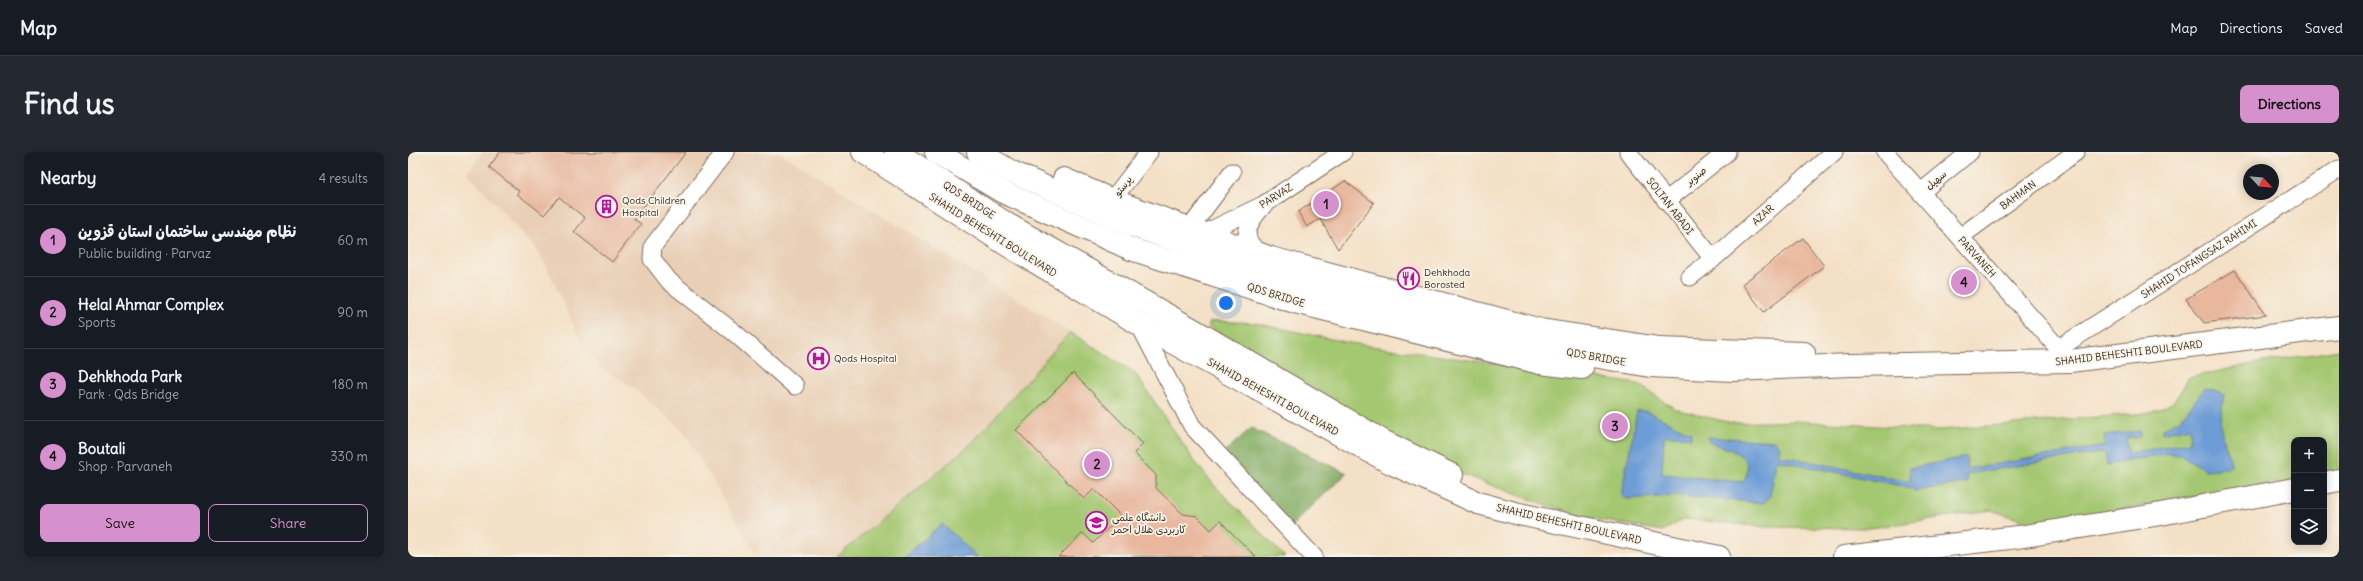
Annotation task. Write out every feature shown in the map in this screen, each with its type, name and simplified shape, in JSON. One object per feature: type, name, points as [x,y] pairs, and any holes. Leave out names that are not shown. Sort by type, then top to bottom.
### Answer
[{"type":"main road","name":"SHAHID BEHESHTI BOULEVARD","points":[[863,152],[1007,245],[1139,324],[1391,463],[1478,503],[1519,514],[1719,557]]},
{"type":"main road","name":"QDS BRIDGE","points":[[896,152],[1007,224],[1206,336],[1383,441],[1484,491],[1519,514]]},
{"type":"main road","name":"QDS BRIDGE","points":[[936,152],[1003,192],[1131,250],[1295,302],[1540,364],[1620,371],[1635,363]]},
{"type":"main road","points":[[978,152],[1198,230],[1271,258],[1541,330],[1659,348],[1735,352],[1851,353],[1871,365]]},
{"type":"main road","name":"QDS BRIDGE","points":[[1009,162],[1128,224],[1303,285],[1535,346],[1635,363],[1733,370]]},
{"type":"main road","name":"SHAHID BEHESHTI BOULEVARD","points":[[1733,370],[1871,365],[2064,355],[2339,327]]},
{"type":"main road","points":[[2327,482],[2339,480]]},
{"type":"main road","points":[[1844,557],[2018,537],[2155,515],[2291,489]]},
{"type":"street","points":[[726,152],[653,246],[652,259],[669,281],[736,334],[795,386]]},
{"type":"street","name":"پرستو","points":[[1112,200],[1149,152]]},
{"type":"street","name":"SOLTAN ABADI","points":[[1628,152],[1713,259]]},
{"type":"street","name":"صنوبر","points":[[1666,201],[1727,152]]},
{"type":"street","name":"AZAR","points":[[1690,277],[1713,259],[1834,152]]},
{"type":"street","name":"PARVANEH","points":[[1885,152],[2064,355]]},
{"type":"street","name":"سهیل","points":[[1921,192],[1970,152]]},
{"type":"street","name":"BAHMAN","points":[[1960,237],[2076,152]]},
{"type":"street","name":"PARVAZ","points":[[1198,230],[1263,205],[1337,154]]},
{"type":"street","name":"SHAHID TOFANGSAZ RAHIMI","points":[[2064,355],[2339,169]]},
{"type":"street","points":[[1198,230],[1232,172]]},
{"type":"street","points":[[1263,205],[1254,217],[1246,238],[1249,244],[1271,258]]},
{"type":"street","points":[[1139,324],[1192,426],[1314,557]]},
{"type":"shaded area","name":"Qods Hospital","points":[[483,152],[779,152],[1070,332],[971,444],[837,557],[757,557],[683,430],[631,386],[600,367],[585,350],[545,263],[532,245],[468,173]]},
{"type":"green space","points":[[1210,322],[1255,323],[1350,343],[1639,384],[1675,409],[1731,423],[1797,421],[1939,430],[2147,413],[2163,408],[2173,402],[2188,378],[2251,364],[2339,350],[2339,471],[2327,473],[2327,437],[2291,437],[2291,481],[2033,524],[1991,510],[1871,528],[1765,527],[1684,519],[1663,531],[1588,518],[1520,496],[1443,467],[1208,326]]},
{"type":"green space","points":[[1070,332],[1135,373],[1195,462],[1214,485],[1285,557],[837,557],[971,444]]},
{"type":"green space","points":[[1251,428],[1347,473],[1287,530],[1220,456]]},
{"type":"water","points":[[2205,388],[2224,394],[2221,425],[2224,444],[2231,465],[2227,468],[2205,470],[2183,456],[2169,453],[2107,465],[2105,452],[1967,474],[1967,483],[1914,491],[1911,488],[1777,460],[1770,496],[1764,503],[1678,496],[1626,499],[1621,495],[1637,411],[1646,411],[1691,433],[1691,438],[1666,435],[1664,438],[1662,474],[1743,482],[1747,470],[1747,464],[1744,459],[1740,455],[1728,449],[1709,442],[1708,437],[1775,441],[1780,447],[1778,455],[1910,482],[1910,468],[1967,457],[1967,469],[2105,446],[2104,435],[2140,431],[2140,437],[2126,438],[2128,453],[2190,442],[2189,427],[2162,433],[2162,429],[2180,420]]},
{"type":"water","points":[[942,524],[978,557],[904,557]]},
{"type":"building","name":"Qods Children Hospital","points":[[500,152],[686,152],[634,219],[641,224],[612,262],[574,232],[585,218],[559,197],[544,215],[517,194],[519,191],[489,167]]},
{"type":"building","points":[[1345,181],[1374,203],[1338,249],[1320,219],[1307,227],[1298,212]]},
{"type":"building","points":[[1803,238],[1824,266],[1764,312],[1742,284]]},
{"type":"building","points":[[2235,270],[2266,315],[2204,323],[2186,299]]},
{"type":"building","points":[[1073,373],[1143,444],[1134,453],[1156,475],[1156,488],[1183,514],[1197,516],[1211,530],[1220,521],[1256,557],[1058,557],[1083,533],[1093,543],[1121,516],[1094,489],[1084,499],[1016,430]]},
{"type":"place","name":"نظام مهندسی ساختمان استان قزوین","points":[[1326,204]]},
{"type":"place","name":"Qods Children Hospital","points":[[607,206]]},
{"type":"place","name":"Dehkhoda Borosted","points":[[1409,278]]},
{"type":"place","name":"Boutali","points":[[1964,282]]},
{"type":"place","name":"Qods Hospital","points":[[819,358]]},
{"type":"place","name":"Dehkhoda Park","points":[[1615,426]]},
{"type":"place","name":"Helal Ahmar Complex","points":[[1097,464]]},
{"type":"place","name":"دانشگاه علمی کاربردی هلال احمر","points":[[1097,523]]}]
